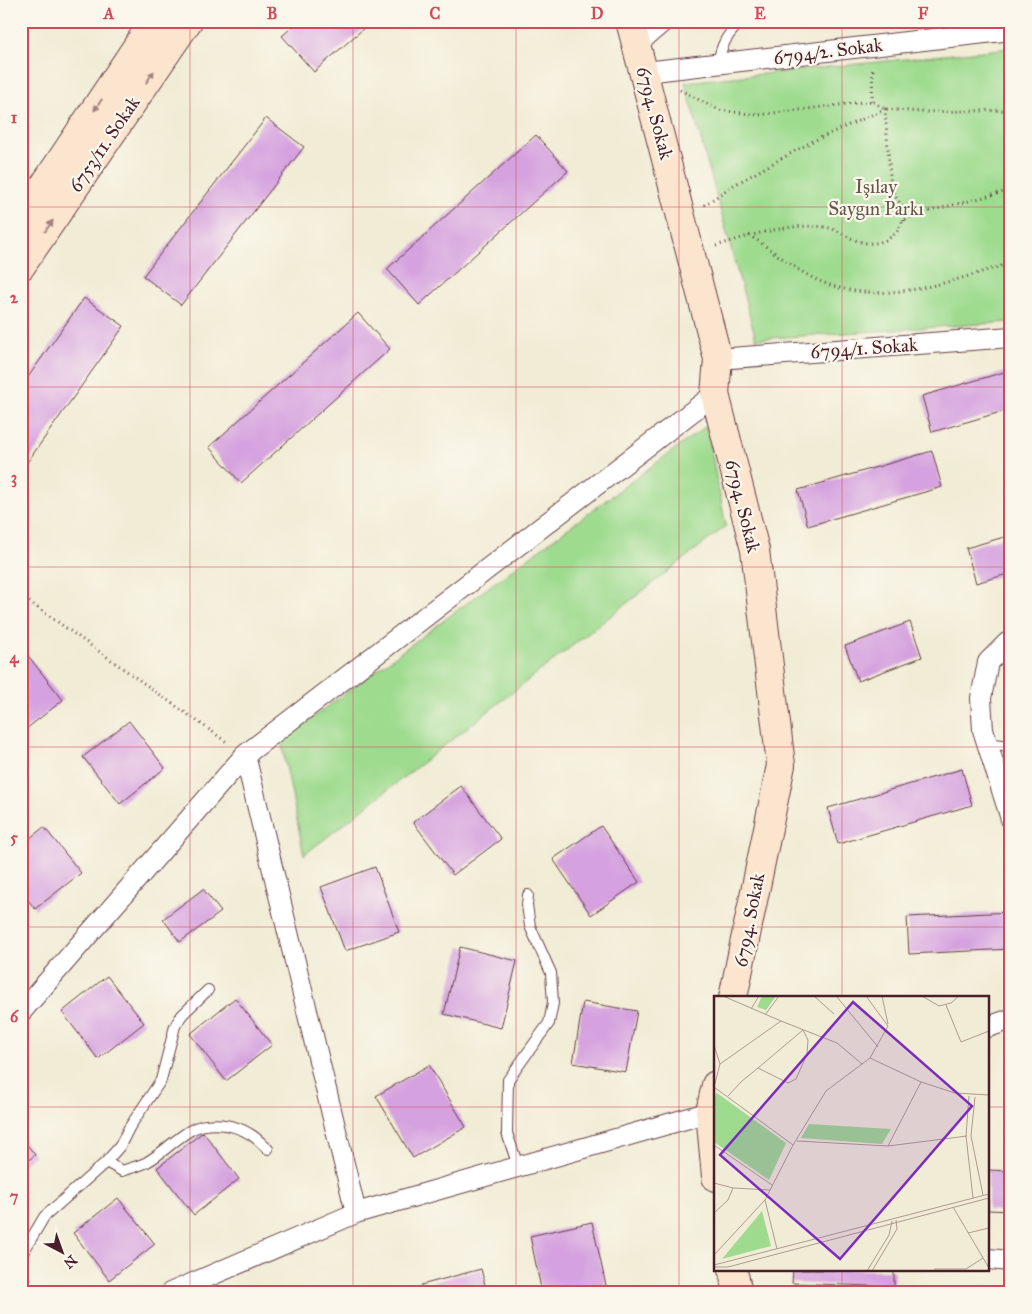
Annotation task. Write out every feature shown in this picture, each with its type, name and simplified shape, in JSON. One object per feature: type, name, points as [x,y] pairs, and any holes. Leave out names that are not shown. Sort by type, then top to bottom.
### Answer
[{"type":"street","name":"6753/11. Sokak","points":[[21,220],[154,21]]},
{"type":"street","name":"6753/11. Sokak","points":[[21,266],[188,21]]},
{"type":"street","points":[[634,32],[664,21]]},
{"type":"street","name":"6794/2. Sokak","points":[[645,72],[1011,30]]},
{"type":"street","name":"6794. Sokak","points":[[634,32],[718,359],[715,394],[756,550],[781,765],[733,996]]},
{"type":"street","name":"6794/1. Sokak","points":[[718,359],[1011,337]]},
{"type":"street","points":[[21,1012],[245,755],[715,394]]},
{"type":"street","points":[[1011,642],[1006,643],[988,662],[981,698],[983,730],[986,743],[1011,819]]},
{"type":"street","points":[[245,755],[356,1213]]},
{"type":"street","points":[[990,1026],[1011,1019]]},
{"type":"street","points":[[714,1094],[710,1112],[714,1155]]},
{"type":"street","points":[[170,1293],[356,1213],[710,1112]]},
{"type":"street","points":[[990,1259],[1011,1261]]},
{"type":"street","points":[[733,1272],[738,1293]]},
{"type":"lane","points":[[718,64],[721,45],[742,21]]},
{"type":"lane","points":[[986,743],[1011,746]]},
{"type":"lane","points":[[518,1166],[507,1133],[508,1080],[549,1023],[552,1003],[551,973],[530,926],[527,904],[528,895]]},
{"type":"lane","points":[[21,1256],[44,1217],[106,1162],[120,1146],[161,1080],[175,1026],[182,1015],[208,990]]},
{"type":"lane","points":[[106,1162],[122,1171],[140,1165],[152,1159],[191,1130],[213,1124],[242,1130],[252,1135],[268,1148]]},
{"type":"path","points":[[872,101],[873,46]]},
{"type":"path","points":[[645,72],[719,110],[758,115],[872,101],[885,109],[922,112],[1011,110]]},
{"type":"path","points":[[682,219],[734,185],[813,141],[885,109]]},
{"type":"path","points":[[692,255],[749,235],[789,227],[826,227],[850,239],[861,242],[876,243],[889,238],[898,230],[904,220],[903,208],[891,189],[885,109]]},
{"type":"path","points":[[904,220],[918,214],[1011,190]]},
{"type":"path","points":[[749,235],[787,262],[814,278],[847,290],[880,293],[931,288],[1011,263]]},
{"type":"path","points":[[21,596],[245,755]]},
{"type":"green space","name":"Işılay Saygın Parkı","points":[[1011,48],[1011,322],[756,339],[685,82]]},
{"type":"green space","points":[[706,426],[726,526],[304,855],[281,741]]},
{"type":"building","points":[[299,21],[372,21],[314,72],[282,36]]},
{"type":"building","points":[[266,118],[304,147],[181,305],[143,276]]},
{"type":"building","points":[[536,135],[568,171],[419,305],[387,269]]},
{"type":"building","points":[[84,298],[124,326],[21,471],[21,387]]},
{"type":"building","points":[[358,313],[390,349],[241,483],[209,447]]},
{"type":"building","points":[[1011,370],[1011,409],[932,432],[922,396]]},
{"type":"building","points":[[932,451],[942,487],[808,526],[798,490]]},
{"type":"building","points":[[1011,535],[1011,573],[976,583],[966,548]]},
{"type":"building","points":[[910,622],[922,657],[858,681],[845,646]]},
{"type":"building","points":[[26,653],[63,700],[21,733],[21,657]]},
{"type":"building","points":[[129,721],[165,768],[120,804],[83,757]]},
{"type":"building","points":[[962,769],[972,805],[838,844],[828,808]]},
{"type":"building","points":[[461,786],[501,839],[453,875],[413,822]]},
{"type":"building","points":[[601,826],[639,882],[591,915],[553,859]]},
{"type":"building","points":[[44,827],[81,873],[35,909],[21,891],[21,845]]},
{"type":"building","points":[[375,867],[399,932],[345,951],[321,887]]},
{"type":"building","points":[[203,889],[221,912],[180,942],[163,919]]},
{"type":"building","points":[[1011,912],[1011,949],[909,954],[907,917]]},
{"type":"building","points":[[460,947],[517,961],[501,1028],[444,1014]]},
{"type":"building","points":[[107,976],[144,1023],[98,1059],[62,1012]]},
{"type":"building","points":[[235,998],[272,1045],[226,1081],[190,1034]]},
{"type":"building","points":[[583,1002],[637,1011],[626,1072],[573,1063]]},
{"type":"building","points":[[429,1065],[466,1127],[413,1158],[376,1096]]},
{"type":"building","points":[[203,1132],[239,1179],[194,1215],[157,1168]]},
{"type":"building","points":[[21,1137],[35,1155],[21,1166]]},
{"type":"building","points":[[990,1170],[1011,1171],[1011,1211],[990,1210]]},
{"type":"building","points":[[118,1198],[155,1244],[109,1280],[73,1233]]},
{"type":"building","points":[[592,1222],[607,1290],[596,1293],[542,1293],[530,1236]]},
{"type":"building","points":[[481,1269],[487,1293],[423,1293],[421,1285]]},
{"type":"building","points":[[793,1272],[894,1272],[894,1287],[792,1283]]},
{"type":"building","points":[[924,1290],[946,1291],[946,1293],[924,1293]]}]
